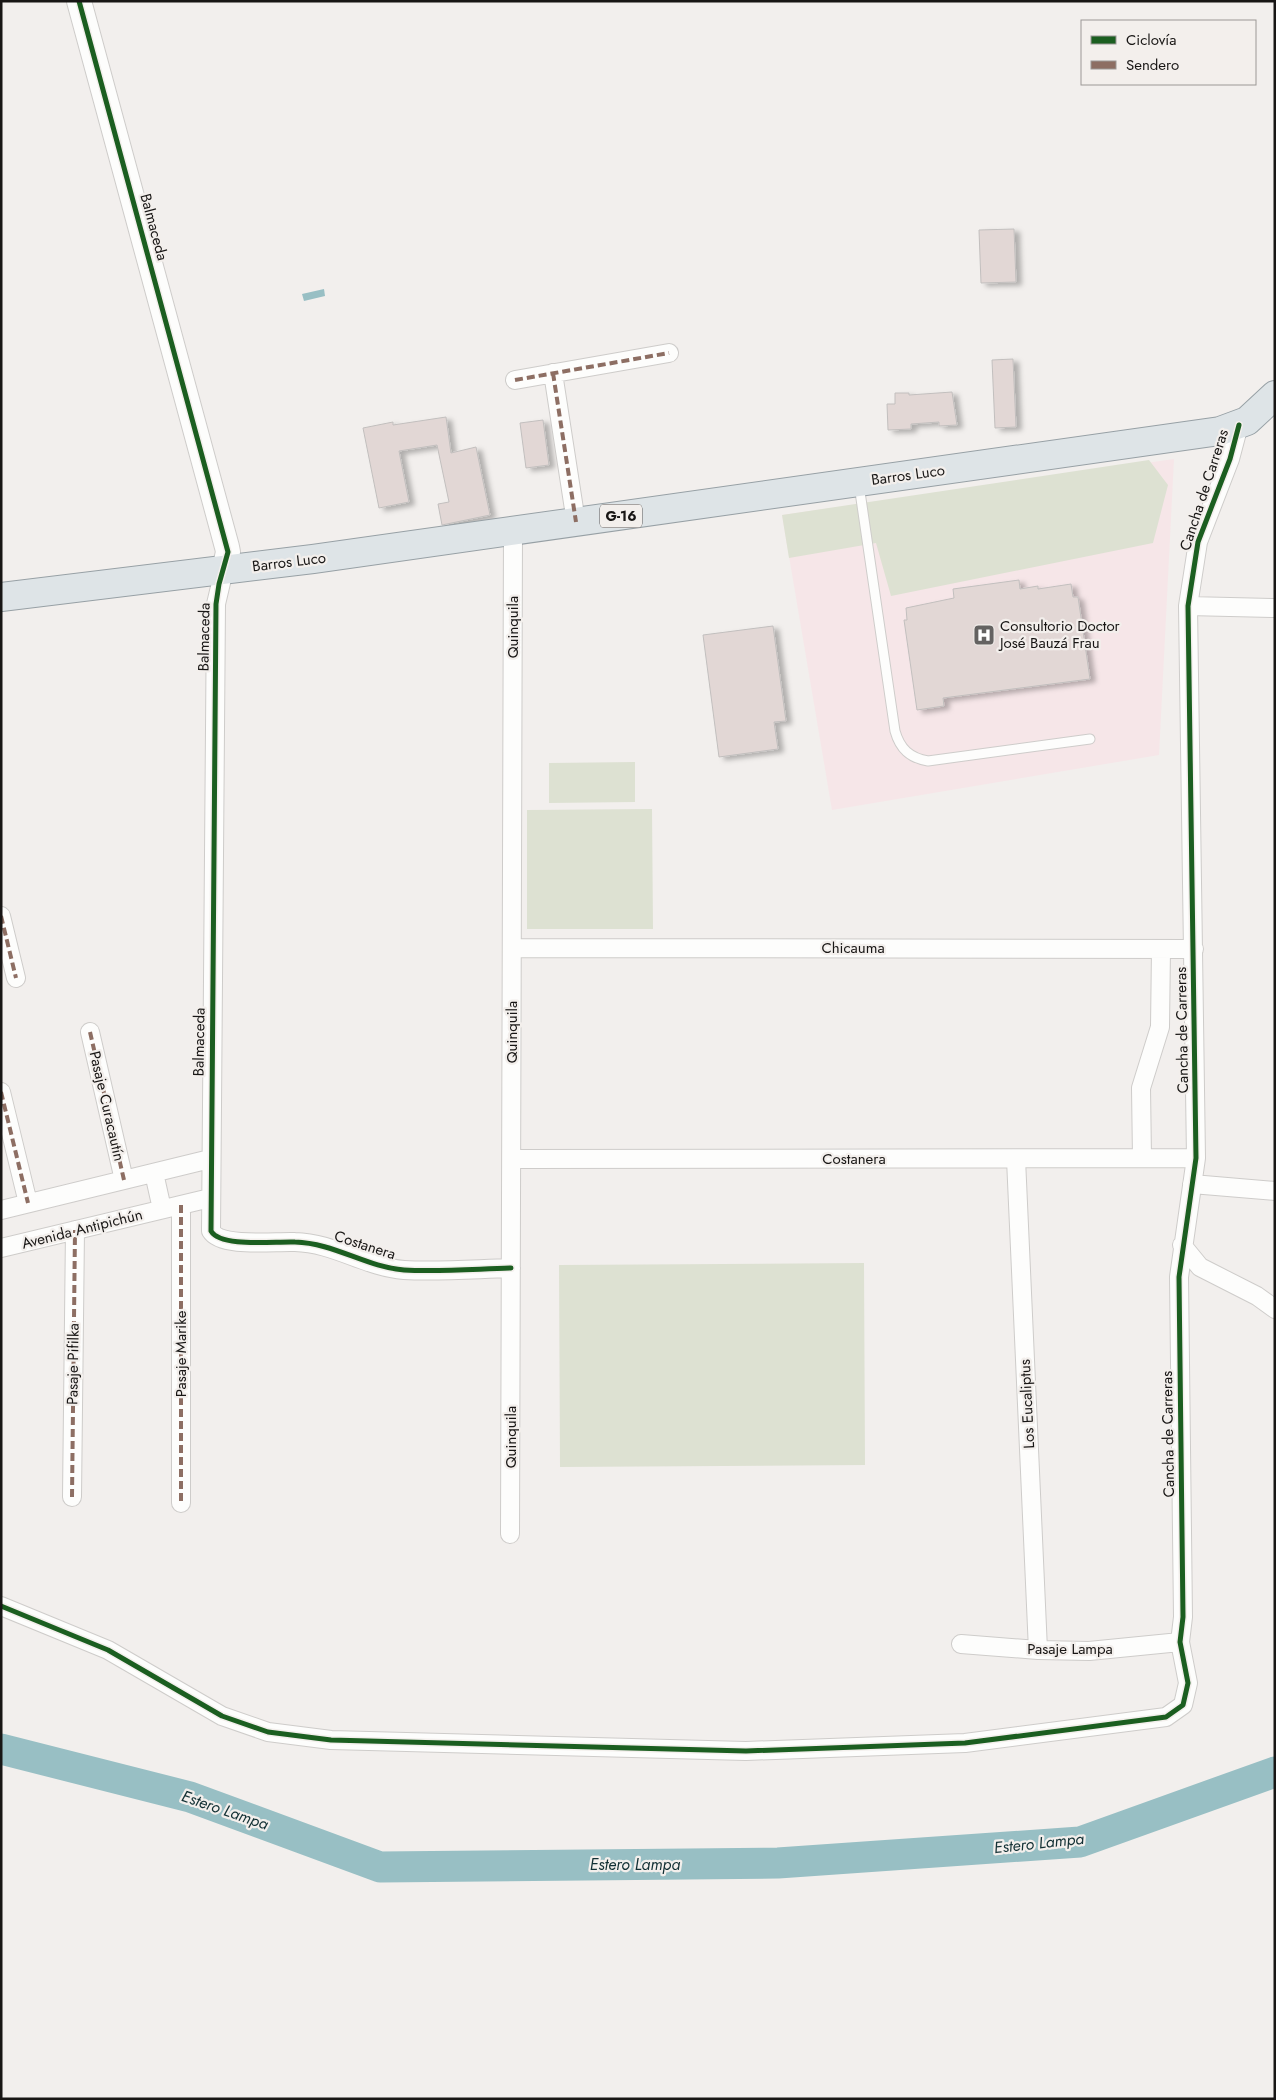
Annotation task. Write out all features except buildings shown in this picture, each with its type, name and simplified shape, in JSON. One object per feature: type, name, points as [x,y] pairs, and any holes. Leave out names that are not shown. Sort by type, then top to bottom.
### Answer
[{"type":"main road","name":"G-16","points":[[1239,424],[1258,412],[1275,394]]},
{"type":"main road","name":"Barros Luco","points":[[1,598],[513,531],[1210,433],[1239,424]]},
{"type":"street","name":"Balmaceda","points":[[79,1],[228,552],[216,604],[209,1227],[213,1234]]},
{"type":"street","points":[[515,380],[669,353]]},
{"type":"street","points":[[553,373],[576,522]]},
{"type":"street","name":"Cancha de Carreras","points":[[1,1606],[108,1650],[222,1716],[268,1732],[331,1740],[746,1751],[965,1743],[1166,1717],[1183,1705],[1186,1699],[1188,1683],[1180,1642],[1183,1617],[1178,1299],[1182,1245],[1196,1158],[1188,606],[1198,542],[1230,459],[1239,424]]},
{"type":"street","name":"Quinquila","points":[[510,1534],[513,531]]},
{"type":"street","points":[[1188,606],[1275,608]]},
{"type":"street","points":[[1,916],[16,978]]},
{"type":"street","name":"Chicauma","points":[[513,948],[1194,949]]},
{"type":"street","points":[[1142,1158],[1141,1088],[1160,1027],[1161,949]]},
{"type":"street","name":"Pasaje Curacautín","points":[[90,1032],[124,1180]]},
{"type":"street","points":[[1,1092],[28,1203]]},
{"type":"street","name":"Costanera","points":[[512,1158],[1196,1158]]},
{"type":"street","name":"Los Eucaliptus","points":[[1016,1158],[1038,1650]]},
{"type":"street","points":[[1,1210],[210,1159]]},
{"type":"street","name":"Avenida Antipichún","points":[[154,1173],[162,1209]]},
{"type":"street","points":[[1192,1184],[1275,1191]]},
{"type":"street","name":"Avenida Antipichún","points":[[1,1248],[210,1198]]},
{"type":"street","name":"Pasaje Marike","points":[[180,1205],[181,1503]]},
{"type":"street","name":"Pasaje Pifilka","points":[[72,1497],[75,1230]]},
{"type":"street","name":"Costanera","points":[[213,1234],[231,1241],[295,1242],[323,1245],[366,1262],[403,1270],[511,1268]]},
{"type":"street","points":[[1182,1245],[1200,1267],[1257,1296],[1275,1310]]},
{"type":"street","name":"Pasaje Lampa","points":[[961,1644],[1038,1650],[1098,1651],[1180,1642]]},
{"type":"lane","points":[[859,482],[895,731],[902,748],[914,758],[928,761],[1090,739]]},
{"type":"shaded area","name":"Consultorio Doctor José Bauzá Frau","points":[[1174,459],[1159,755],[832,810],[782,515]]},
{"type":"shaded area","points":[[1149,460],[1168,485],[1153,543],[891,596],[876,543],[789,558],[782,515]]},
{"type":"shaded area","points":[[635,762],[635,802],[549,803],[549,763]]},
{"type":"shaded area","points":[[652,809],[653,929],[527,929],[527,810]]},
{"type":"shaded area","points":[[864,1263],[865,1465],[560,1467],[559,1265]]},
{"type":"water","points":[[324,289],[325,296],[304,301],[302,294]]},
{"type":"waterway","name":"Estero Lampa","points":[[1,1749],[190,1797],[380,1867],[778,1863],[1080,1842],[1275,1772]]},
{"type":"marked path","points":[[515,380],[669,353]]},
{"type":"marked path","points":[[553,373],[576,522]]},
{"type":"marked path","points":[[1,916],[16,978]]},
{"type":"marked path","points":[[90,1032],[124,1180]]},
{"type":"marked path","points":[[1,1092],[28,1203]]},
{"type":"marked path","points":[[181,1205],[181,1503]]},
{"type":"marked path","points":[[72,1497],[75,1230]]},
{"type":"cycle path","points":[[79,1],[228,552],[219,584],[216,604],[211,1231],[226,1240],[237,1242],[309,1243],[390,1268],[404,1270],[444,1271],[511,1268]]},
{"type":"cycle path","points":[[1,1606],[108,1650],[222,1716],[268,1732],[331,1740],[746,1751],[965,1743],[1166,1717],[1183,1705],[1188,1683],[1180,1642],[1183,1617],[1179,1277],[1196,1158],[1188,606],[1198,542],[1230,459],[1239,425]]},
{"type":"place","name":"Consultorio Doctor José Bauzá Frau","points":[[984,635]]}]
